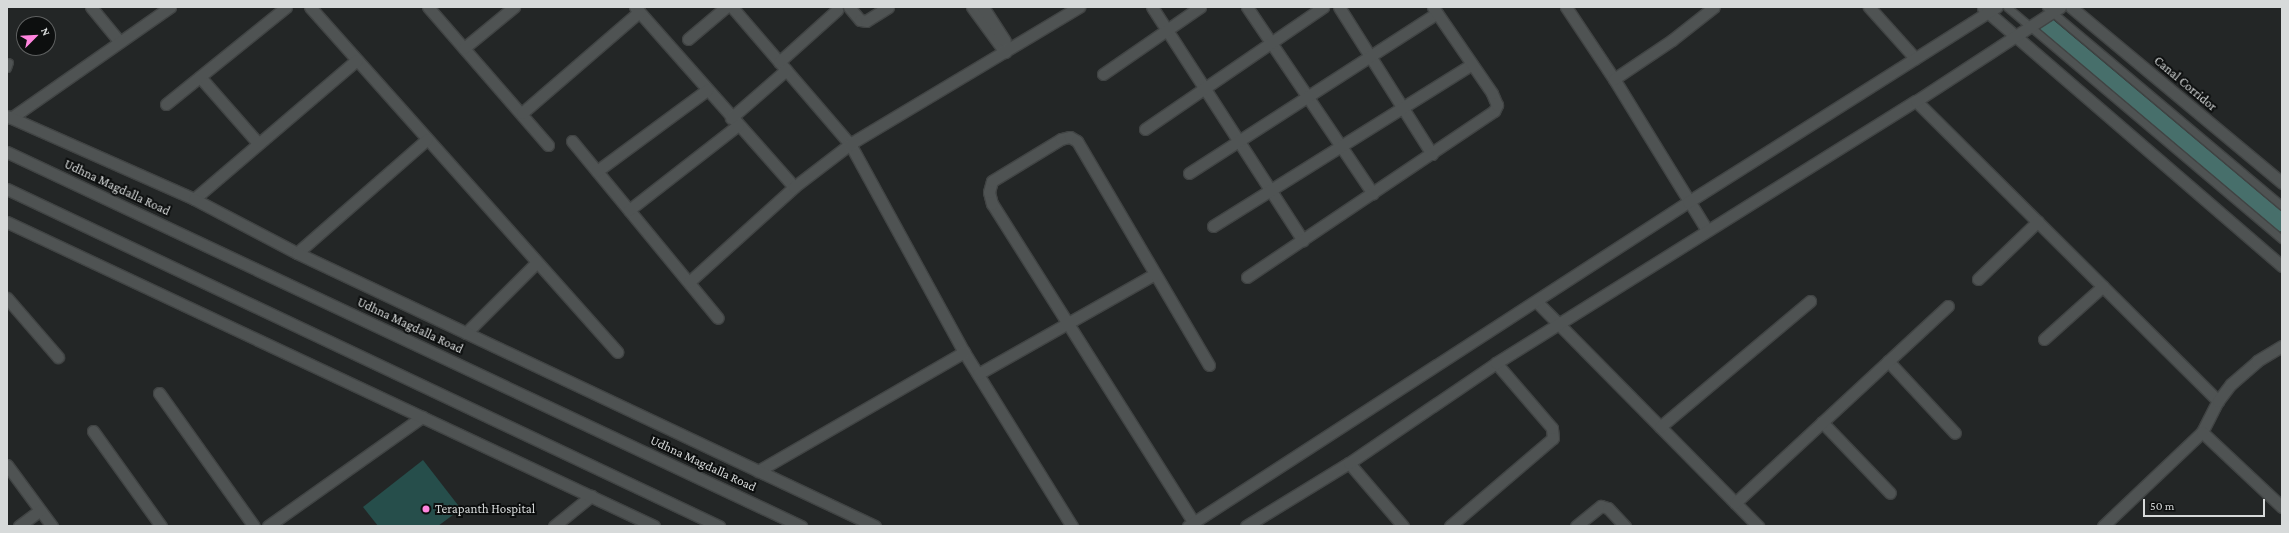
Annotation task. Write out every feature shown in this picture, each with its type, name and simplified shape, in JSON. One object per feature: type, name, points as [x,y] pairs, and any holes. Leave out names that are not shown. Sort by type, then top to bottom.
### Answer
[{"type":"street","points":[[91,7],[120,42]]},
{"type":"street","points":[[8,118],[170,7]]},
{"type":"street","points":[[166,104],[286,7]]},
{"type":"street","points":[[310,7],[617,352]]},
{"type":"street","points":[[428,7],[522,113],[548,145]]},
{"type":"street","points":[[464,48],[514,7]]},
{"type":"street","points":[[688,39],[726,7]]},
{"type":"street","points":[[732,7],[850,144],[964,352],[1072,526]]},
{"type":"street","points":[[849,7],[860,20],[866,21],[888,7]]},
{"type":"street","points":[[972,7],[1007,50]]},
{"type":"street","points":[[983,7],[1007,50]]},
{"type":"street","points":[[689,282],[794,188],[850,144],[1079,7]]},
{"type":"street","points":[[1152,7],[1303,240]]},
{"type":"street","points":[[1103,74],[1200,7]]},
{"type":"street","points":[[1247,7],[1373,194]]},
{"type":"street","points":[[1145,129],[1323,7]]},
{"type":"street","points":[[1338,7],[1432,154]]},
{"type":"street","points":[[1566,7],[1614,79],[1688,202],[1707,230]]},
{"type":"street","points":[[1614,79],[1672,40],[1714,7]]},
{"type":"street","points":[[1869,7],[1915,58]]},
{"type":"street","name":"Canal Corridor","points":[[2071,7],[2282,183]]},
{"type":"street","points":[[522,113],[637,9],[794,188]]},
{"type":"street","points":[[1209,365],[1077,141],[1070,137],[1061,139],[992,181],[989,192],[992,204],[1067,322],[1191,524],[1989,9],[2015,35],[2282,266]]},
{"type":"street","points":[[1253,524],[1349,463],[1496,363],[1916,101],[2053,9]]},
{"type":"street","points":[[629,210],[735,122],[782,66],[837,10]]},
{"type":"street","points":[[1189,173],[1370,56],[1435,10],[1496,100],[1494,111],[1373,194],[1247,277]]},
{"type":"street","points":[[194,199],[357,60]]},
{"type":"street","points":[[1213,226],[1472,64]]},
{"type":"street","points":[[200,77],[258,143]]},
{"type":"street","points":[[597,171],[707,90]]},
{"type":"street","points":[[1916,101],[2218,401]]},
{"type":"street","points":[[8,118],[194,199],[297,253],[875,526]]},
{"type":"street","points":[[297,253],[427,139]]},
{"type":"street","points":[[572,141],[718,318]]},
{"type":"street","name":"Udhna Magdalla Road","points":[[7,152],[801,526]]},
{"type":"street","points":[[7,189],[719,526]]},
{"type":"street","points":[[1978,279],[2038,221]]},
{"type":"street","points":[[7,222],[654,526]]},
{"type":"street","points":[[466,333],[537,262]]},
{"type":"street","points":[[978,374],[1067,322],[1155,274]]},
{"type":"street","points":[[2044,339],[2103,286]]},
{"type":"street","points":[[7,298],[58,357]]},
{"type":"street","points":[[1660,427],[1810,301]]},
{"type":"street","points":[[1537,302],[1758,526]]},
{"type":"street","points":[[1735,502],[1948,306]]},
{"type":"street","points":[[2103,526],[2202,432],[2218,401],[2242,372],[2279,351]]},
{"type":"street","points":[[758,471],[964,352]]},
{"type":"street","points":[[1888,361],[1955,433]]},
{"type":"street","points":[[1450,526],[1553,438],[1552,428],[1496,363]]},
{"type":"street","points":[[159,393],[254,526]]},
{"type":"street","points":[[268,526],[422,417]]},
{"type":"street","points":[[1822,422],[1890,493]]},
{"type":"street","points":[[93,431],[161,526]]},
{"type":"street","points":[[2202,432],[2282,507]]},
{"type":"street","points":[[1349,463],[1404,526]]},
{"type":"street","points":[[7,466],[52,526]]},
{"type":"street","points":[[554,526],[591,496]]},
{"type":"street","points":[[1576,526],[1601,506],[1608,508],[1625,526]]},
{"type":"street","points":[[19,526],[40,510]]},
{"type":"lane","points":[[2007,7],[2282,239]]},
{"type":"lane","points":[[2053,9],[2282,206]]},
{"type":"building","points":[[423,460],[461,509],[438,526],[378,526],[363,507]]},
{"type":"waterway","points":[[2045,24],[2282,223]]},
{"type":"place","name":"Terapanth Hospital","points":[[426,509]]}]
